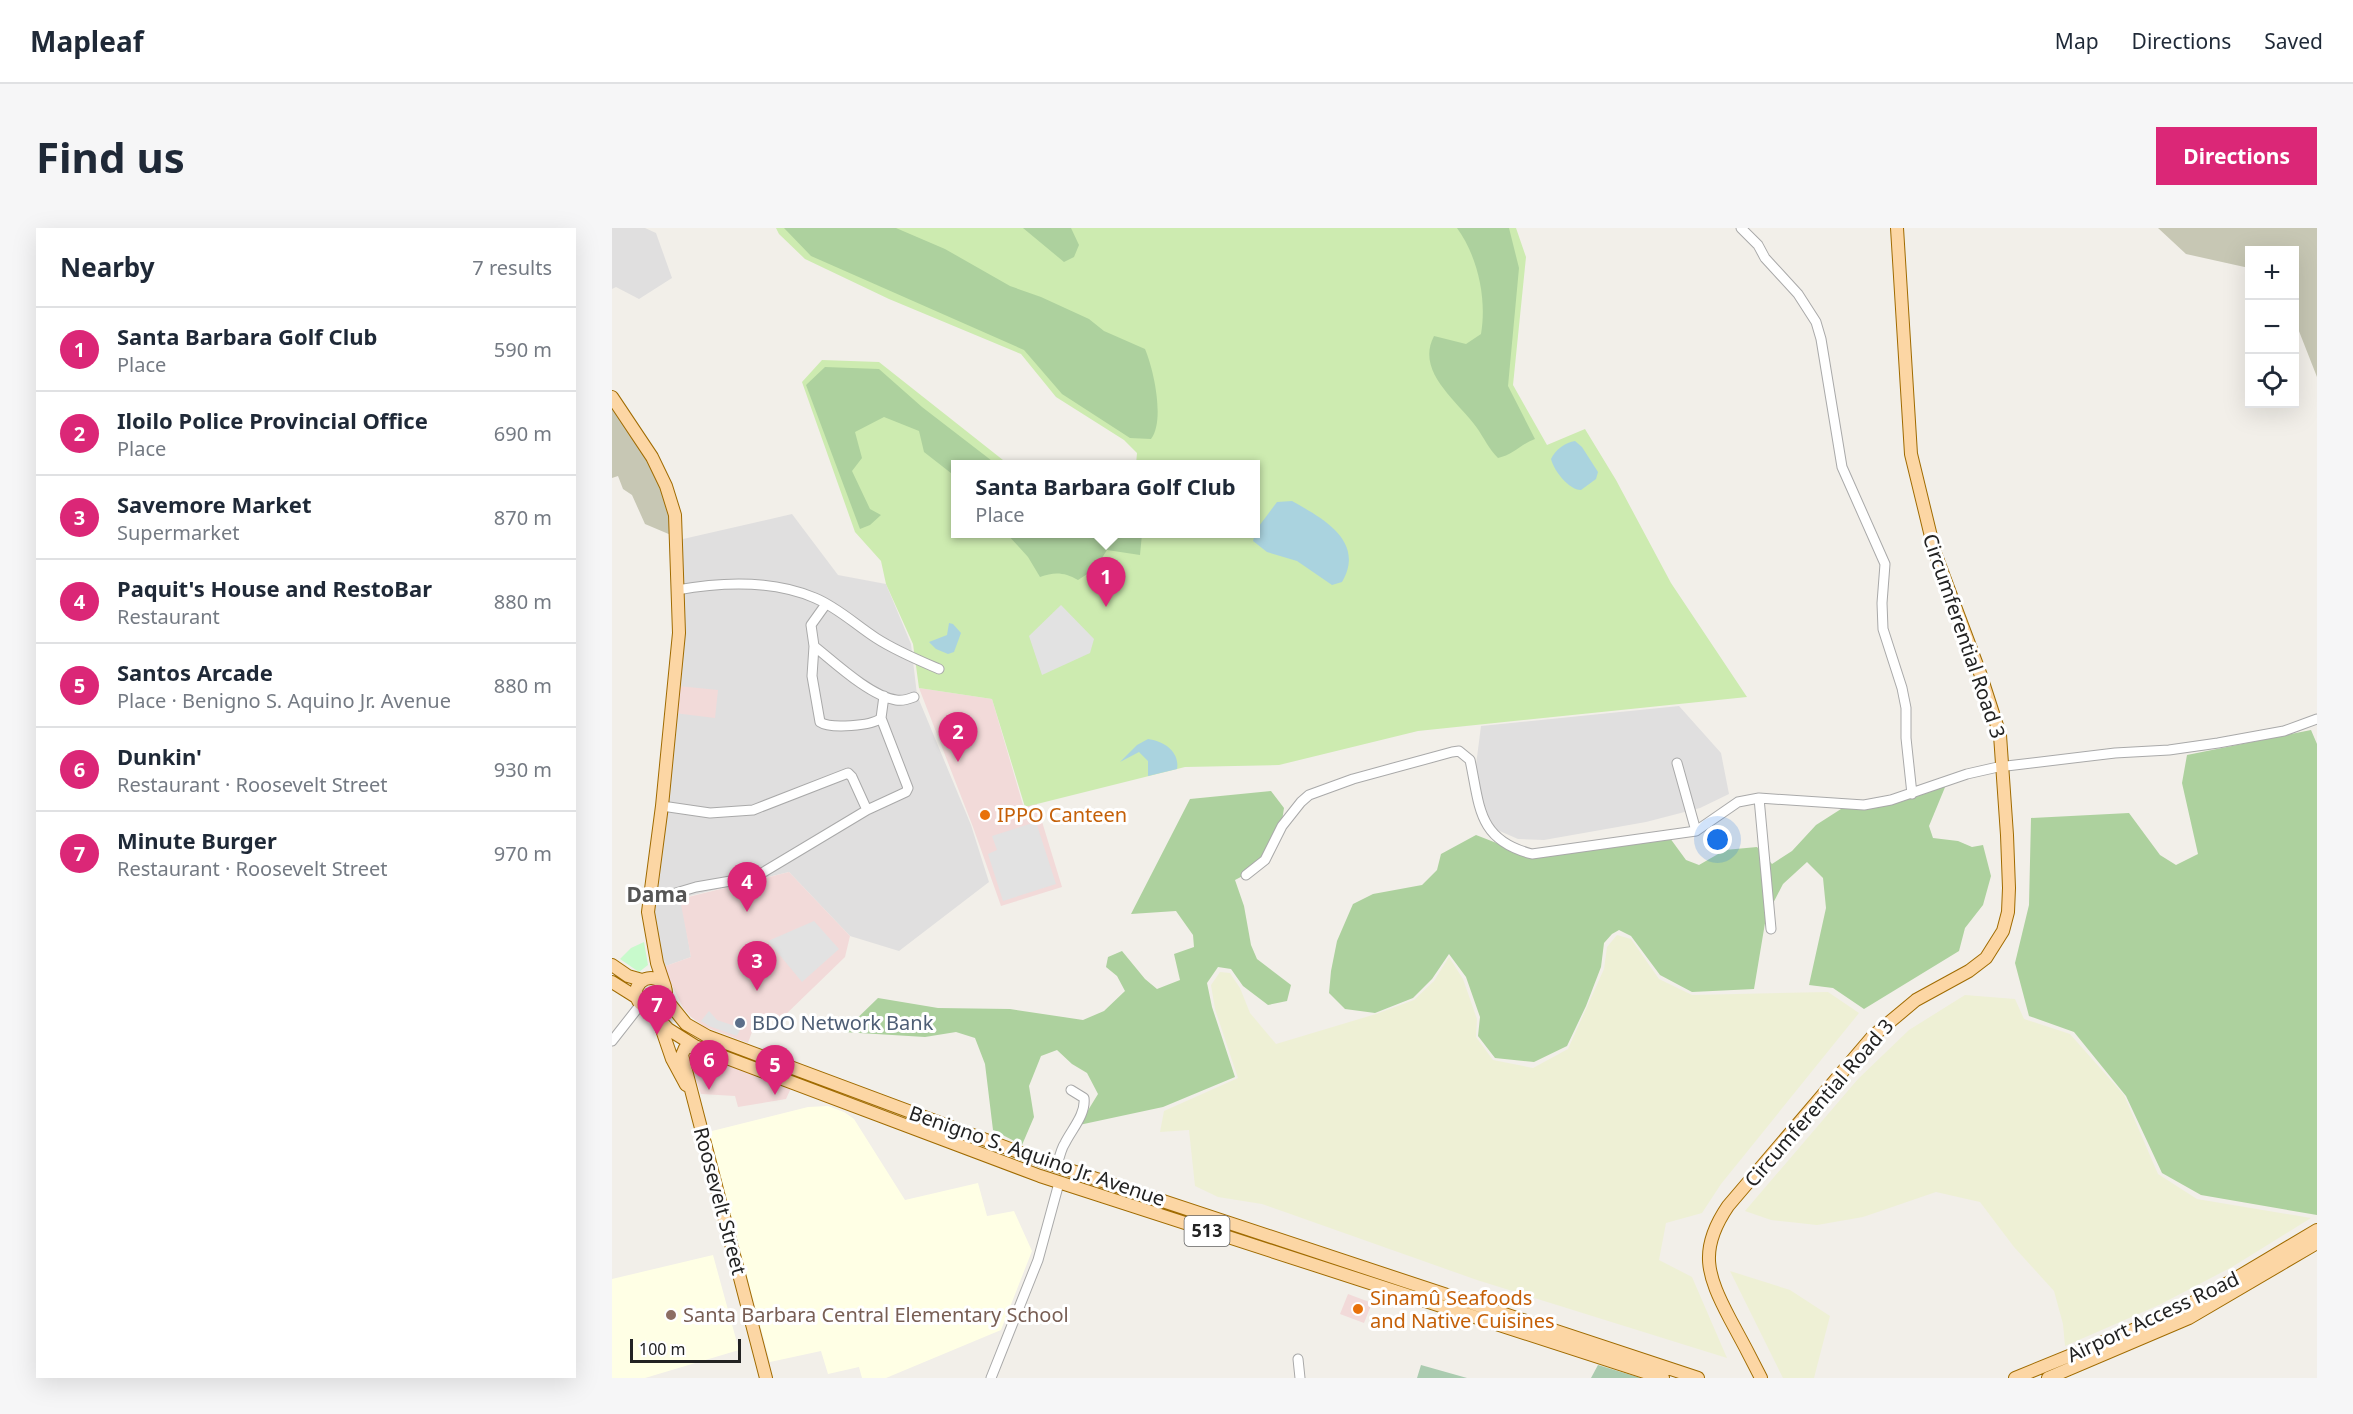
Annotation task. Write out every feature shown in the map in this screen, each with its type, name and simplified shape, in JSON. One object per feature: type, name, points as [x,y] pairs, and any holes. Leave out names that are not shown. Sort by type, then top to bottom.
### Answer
[{"type":"main road","name":"Circumferential Road 3","points":[[1761,1378],[1712,1283],[1708,1264],[1711,1237],[1718,1222],[1728,1206],[1873,1036],[1916,1000],[1977,966],[1995,946],[2008,912],[2009,888],[2000,735],[1980,673],[1935,553],[1911,454],[1897,228]]},
{"type":"main road","points":[[612,397],[652,457],[666,486],[675,515],[679,633],[662,806],[648,912],[665,993],[658,1006],[642,1003],[637,987],[657,963]]},
{"type":"main road","points":[[612,965],[622,972],[645,979],[658,979],[665,993]]},
{"type":"main road","name":"Benigno S. Aquino Jr. Avenue","points":[[612,982],[642,1003],[676,1035],[695,1046],[1059,1183],[1663,1378]]},
{"type":"main road","name":"Benigno S. Aquino Jr. Avenue","points":[[665,993],[686,1024],[701,1034],[1057,1166],[1698,1378]]},
{"type":"main road","name":"Roosevelt Street","points":[[658,1020],[672,1059],[692,1093]]},
{"type":"main road","name":"Roosevelt Street","points":[[695,1046],[686,1048],[682,1055],[691,1082],[766,1378]]},
{"type":"main road","points":[[756,1068],[761,1055]]},
{"type":"main road","name":"Airport Access Road","points":[[2048,1378],[2189,1318],[2208,1301],[2317,1230]]},
{"type":"main road","points":[[1282,1256],[1287,1242]]},
{"type":"main road","name":"Airport Access Road","points":[[2015,1378],[2208,1301],[2317,1243]]},
{"type":"street","points":[[1741,228],[1798,294],[1816,322],[1821,339],[1842,467],[1885,564],[1883,629],[1906,708],[1906,738],[1912,794]]},
{"type":"street","points":[[677,590],[705,585],[776,587],[797,591],[826,604],[878,640],[939,669]]},
{"type":"street","points":[[826,604],[811,625],[814,646],[812,676],[820,722],[828,726],[864,724],[877,722],[881,718]]},
{"type":"street","points":[[814,646],[884,696],[896,700],[915,697]]},
{"type":"street","points":[[649,901],[696,887],[748,878],[762,873],[867,810],[904,793],[908,788],[881,718],[884,696]]},
{"type":"street","points":[[1246,875],[1265,860],[1282,826],[1300,802],[1309,795],[1353,779],[1452,752],[1459,751],[1470,760],[1484,823],[1503,843],[1516,850],[1532,854],[1696,831],[1738,802],[1759,798],[1864,805],[1912,794],[1967,774],[2003,766],[2218,743],[2284,731],[2317,719]]},
{"type":"street","points":[[1677,763],[1696,831]]},
{"type":"street","points":[[662,806],[710,813],[753,810],[848,773],[867,810]]},
{"type":"street","points":[[1759,798],[1770,928]]},
{"type":"street","points":[[612,1041],[642,1003]]},
{"type":"street","points":[[1057,1166],[1063,1145],[1085,1103],[1084,1098],[1071,1090]]},
{"type":"street","points":[[991,1378],[1038,1260],[1059,1183]]},
{"type":"street","points":[[1298,1359],[1300,1378]]},
{"type":"shaded area","points":[[612,228],[645,228],[656,233],[672,278],[639,299],[616,287],[612,289]]},
{"type":"shaded area","points":[[2158,228],[2317,228],[2317,377],[2299,331],[2299,246],[2245,246],[2245,267],[2186,254]]},
{"type":"shaded area","points":[[612,406],[650,463],[671,517],[671,535],[645,524],[632,495],[623,489],[618,476],[612,478]]},
{"type":"shaded area","points":[[792,514],[838,575],[886,584],[911,644],[917,695],[971,825],[989,882],[899,951],[850,936],[789,872],[681,898],[691,957],[663,967],[652,903],[682,644],[683,539]]},
{"type":"shaded area","points":[[1061,605],[1094,639],[1090,653],[1042,675],[1029,636]]},
{"type":"shaded area","points":[[678,686],[718,690],[715,718],[674,713]]},
{"type":"shaded area","points":[[919,688],[992,699],[1023,805],[1036,802],[1062,887],[1001,906]]},
{"type":"shaded area","points":[[1679,706],[1721,753],[1729,794],[1700,808],[1646,822],[1544,840],[1518,839],[1495,829],[1479,801],[1476,765],[1481,726]]},
{"type":"shaded area","points":[[1036,822],[1056,884],[1003,901],[988,854],[997,850],[992,836]]},
{"type":"shaded area","points":[[789,872],[850,936],[845,957],[781,1019],[759,1023],[753,1029],[748,1043],[705,1027],[683,1008],[663,967],[691,957],[680,899]]},
{"type":"shaded area","points":[[814,921],[839,949],[802,982],[768,941]]},
{"type":"shaded area","points":[[1617,935],[1631,939],[1659,979],[1692,995],[1828,992],[1859,1013],[1721,1184],[1702,1213],[1666,1223],[1659,1260],[1692,1277],[1727,1358],[1477,1280],[1262,1204],[1218,1197],[1195,1186],[1189,1130],[1160,1132],[1164,1111],[1238,1078],[1215,1009],[1211,985],[1220,972],[1230,973],[1240,988],[1250,1013],[1276,1044],[1414,1000],[1434,981],[1449,957],[1463,979],[1477,1019],[1476,1037],[1493,1060],[1533,1068],[1568,1049],[1604,969],[1607,947]]},
{"type":"shaded area","points":[[1965,995],[2015,999],[2024,1019],[2070,1034],[2124,1095],[2158,1174],[2197,1199],[2311,1218],[2232,1267],[2159,1305],[2065,1346],[2063,1324],[2054,1291],[2014,1247],[1980,1202],[1936,1192],[1863,1217],[1817,1225],[1771,1220],[1745,1211],[1858,1079],[1909,1030]]},
{"type":"shaded area","points":[[709,1011],[717,1020],[741,1028],[737,1036],[701,1021]]},
{"type":"shaded area","points":[[694,1053],[791,1088],[786,1099],[738,1107],[735,1096],[701,1094],[689,1060]]},
{"type":"shaded area","points":[[828,1106],[854,1119],[905,1200],[978,1183],[987,1216],[1014,1211],[1032,1251],[1001,1330],[886,1378],[862,1378],[859,1367],[828,1374],[821,1351],[770,1362],[708,1132],[808,1107]]},
{"type":"shaded area","name":"Santa Barbara Central Elementary School","points":[[713,1255],[739,1350],[645,1378],[612,1378],[612,1279]]},
{"type":"shaded area","points":[[1730,1271],[1790,1290],[1830,1316],[1814,1378],[1783,1378]]},
{"type":"shaded area","points":[[1348,1294],[1372,1303],[1364,1323],[1340,1314]]},
{"type":"shaded area","points":[[1421,1365],[1467,1378],[1417,1378]]},
{"type":"shaded area","points":[[1598,1365],[1641,1378],[1591,1378]]},
{"type":"green space","points":[[776,228],[1516,228],[1526,257],[1513,385],[1547,445],[1585,429],[1616,480],[1671,583],[1747,697],[1418,731],[1279,765],[1185,767],[1025,807],[992,699],[919,688],[913,644],[886,584],[881,561],[855,532],[802,382],[822,360],[879,362],[1003,460],[951,460],[951,538],[1260,538],[1260,460],[1136,460],[1137,453],[1124,440],[1056,397],[1021,354],[889,299],[805,259],[779,234]]},
{"type":"green space","points":[[784,228],[896,228],[945,249],[1010,286],[1089,319],[1104,331],[1145,349],[1155,382],[1158,408],[1155,431],[1151,439],[1130,438],[1062,394],[1024,350],[811,256]]},
{"type":"green space","points":[[1023,228],[1071,228],[1079,245],[1074,257],[1064,262]]},
{"type":"green space","points":[[1457,228],[1509,228],[1519,268],[1508,386],[1535,439],[1498,458],[1477,428],[1441,385],[1430,362],[1430,349],[1434,336],[1466,344],[1481,334],[1483,307],[1479,279],[1470,252]]},
{"type":"green space","points":[[825,367],[879,369],[922,407],[991,460],[951,460],[951,473],[924,452],[919,431],[884,417],[855,432],[862,458],[852,471],[870,509],[881,515],[870,525],[860,529],[806,385]]},
{"type":"green space","points":[[1011,538],[1142,538],[1140,555],[1107,550],[1095,569],[1078,580],[1059,574],[1040,577],[1028,557]]},
{"type":"green space","points":[[2311,730],[2317,744],[2317,1215],[2201,1195],[2162,1173],[2126,1096],[2074,1032],[2029,1016],[2015,963],[2029,905],[2031,818],[2129,813],[2160,855],[2176,865],[2198,854],[2182,783],[2187,755]]},
{"type":"green space","points":[[1948,780],[1929,826],[1933,838],[1958,841],[1972,847],[1983,845],[1991,876],[1983,905],[1965,928],[1959,951],[1864,1009],[1833,988],[1809,985],[1826,908],[1823,878],[1807,862],[1783,884],[1766,917],[1754,989],[1692,992],[1660,975],[1631,936],[1619,930],[1604,943],[1601,967],[1567,1046],[1534,1062],[1495,1058],[1478,1036],[1480,1017],[1466,977],[1449,954],[1432,979],[1413,998],[1375,1013],[1345,1009],[1329,993],[1337,941],[1353,904],[1373,894],[1422,885],[1437,870],[1441,854],[1476,835],[1527,855],[1667,834],[1686,860],[1699,865],[1725,850],[1757,847],[1772,864],[1792,851],[1816,825],[1841,809],[1867,808]]},
{"type":"green space","points":[[1271,791],[1284,808],[1280,834],[1262,866],[1235,880],[1244,906],[1251,945],[1257,959],[1291,985],[1287,1001],[1268,1005],[1243,986],[1231,969],[1218,967],[1207,983],[1212,1007],[1235,1077],[1163,1107],[1079,1125],[1098,1094],[1087,1073],[1072,1064],[1057,1050],[1041,1056],[1029,1086],[1034,1117],[1022,1145],[993,1130],[985,1064],[975,1038],[956,1032],[925,1037],[843,1032],[878,998],[938,1008],[1010,1009],[1083,1020],[1104,1011],[1125,991],[1117,976],[1106,967],[1108,957],[1122,951],[1145,979],[1157,989],[1180,980],[1174,954],[1194,947],[1193,935],[1176,911],[1131,914],[1190,799]]},
{"type":"green space","points":[[644,942],[648,965],[639,972],[620,959],[631,948]]},
{"type":"water","points":[[1575,441],[1582,447],[1598,472],[1596,479],[1581,490],[1572,487],[1563,479],[1551,459],[1561,447]]},
{"type":"water","points":[[1292,501],[1316,515],[1337,532],[1349,554],[1348,567],[1342,582],[1332,585],[1297,561],[1267,552],[1253,541],[1254,538],[1260,538],[1260,525],[1277,502]]},
{"type":"water","points":[[949,623],[961,633],[954,652],[948,654],[936,649],[929,642],[947,635]]},
{"type":"water","points":[[1148,739],[1170,748],[1176,757],[1177,769],[1148,776],[1148,761],[1139,752],[1120,762],[1137,745]]},
{"type":"place","name":"Santa Barbara Golf Club","points":[[1106,607]]},
{"type":"place","name":"Iloilo Police Provincial Office","points":[[958,762]]},
{"type":"place","name":"IPPO Canteen","points":[[985,815]]},
{"type":"place","name":"Paquit's House and RestoBar","points":[[747,912]]},
{"type":"place","name":"Savemore Market","points":[[757,991]]},
{"type":"place","name":"BDO Network Bank","points":[[740,1023]]},
{"type":"place","name":"Minute Burger","points":[[657,1035]]},
{"type":"place","name":"Dunkin'","points":[[709,1090]]},
{"type":"place","name":"Santos Arcade","points":[[775,1095]]},
{"type":"place","name":"Sinamû Seafoods and Native Cuisines","points":[[1358,1309]]},
{"type":"place","name":"Santa Barbara Central Elementary School","points":[[671,1315]]},
{"type":"district","name":"Dama","points":[[657,895]]}]
